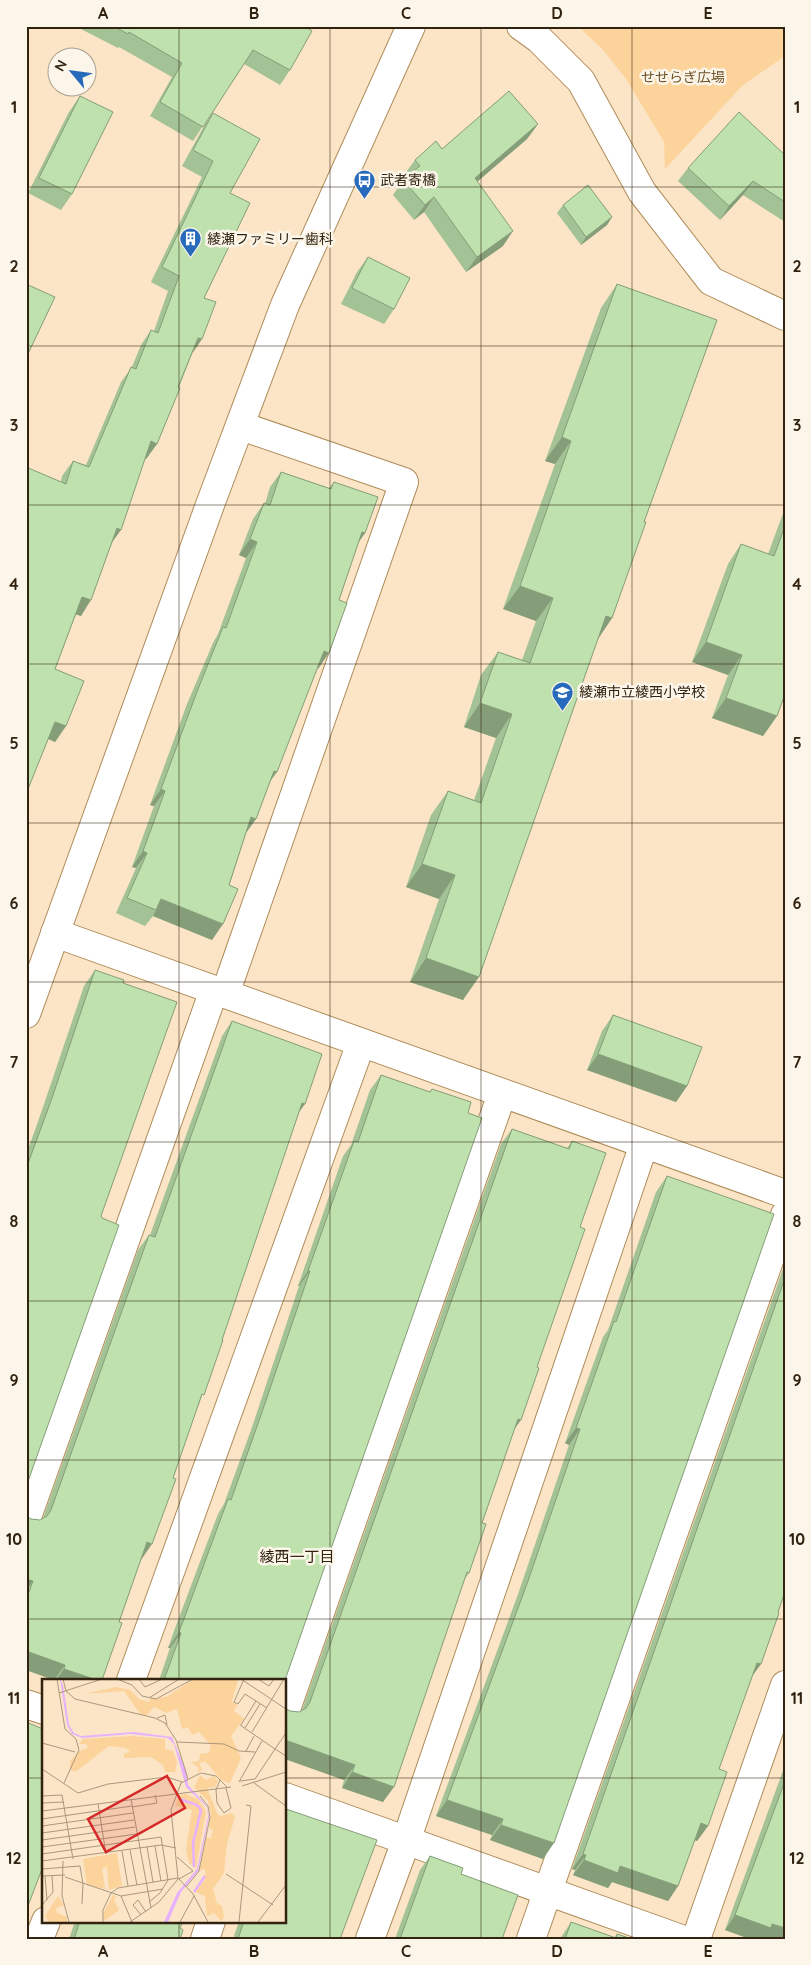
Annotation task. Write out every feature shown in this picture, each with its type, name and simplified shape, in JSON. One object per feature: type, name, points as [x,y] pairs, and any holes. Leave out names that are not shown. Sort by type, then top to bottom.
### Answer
[{"type":"street","points":[[26,1014],[208,511],[285,305],[411,26]]},
{"type":"street","points":[[521,26],[539,40],[581,81],[642,192],[711,281],[785,316]]},
{"type":"street","points":[[26,1520],[404,482],[241,426]]},
{"type":"street","points":[[56,933],[785,1194]]},
{"type":"street","points":[[131,1679],[361,1043]]},
{"type":"street","points":[[286,1709],[502,1094]]},
{"type":"street","points":[[370,1939],[406,1840],[644,1144]]},
{"type":"street","points":[[531,1939],[785,1215]]},
{"type":"street","points":[[696,1939],[785,1685]]},
{"type":"street","points":[[26,1704],[42,1709]]},
{"type":"street","points":[[286,1797],[681,1939]]},
{"type":"street","points":[[40,1939],[46,1922]]},
{"type":"street","points":[[205,1939],[211,1922]]},
{"type":"green space","name":"せせらぎ広場","points":[[578,26],[785,26],[785,56],[743,85],[665,169],[664,142],[626,79],[604,51]]},
{"type":"building","points":[[113,26],[304,26],[312,31],[290,70],[253,50],[203,127],[160,102],[182,63],[129,32],[128,34]]},
{"type":"building","points":[[509,91],[538,124],[475,178],[513,231],[477,257],[434,197],[425,205],[403,180],[420,166],[415,160],[436,141],[442,149]]},
{"type":"building","points":[[79,98],[84,98],[113,112],[72,194],[39,178]]},
{"type":"building","points":[[739,112],[785,155],[785,202],[753,181],[729,206],[688,168]]},
{"type":"building","points":[[213,113],[260,139],[230,193],[250,203],[204,298],[216,302],[202,339],[198,338],[157,444],[151,441],[121,530],[117,528],[91,600],[82,597],[55,669],[84,681],[66,726],[55,722],[26,794],[26,467],[66,484],[73,461],[89,467],[131,367],[136,369],[151,330],[158,333],[179,276],[162,267],[213,161],[193,150]]},
{"type":"building","points":[[588,185],[612,217],[586,237],[563,205]]},
{"type":"building","points":[[368,257],[410,278],[394,309],[352,288]]},
{"type":"building","points":[[26,284],[55,297],[26,358]]},
{"type":"building","points":[[617,284],[717,320],[644,522],[646,522],[612,618],[606,616],[479,977],[426,958],[455,875],[422,864],[448,791],[481,803],[512,714],[480,703],[498,652],[530,663],[553,598],[520,586],[571,441],[562,437]]},
{"type":"building","points":[[281,472],[331,489],[334,482],[378,497],[365,533],[362,532],[339,600],[347,603],[329,653],[324,651],[277,772],[274,771],[256,819],[251,817],[229,885],[238,889],[223,924],[161,899],[156,910],[127,898],[147,853],[143,851],[165,791],[161,789],[223,627],[226,628],[257,542],[250,539],[264,503],[270,505]]},
{"type":"building","points":[[785,526],[785,694],[777,716],[726,698],[742,655],[706,642],[741,544],[774,556]]},
{"type":"building","points":[[95,970],[124,980],[123,983],[177,1002],[101,1216],[119,1225],[26,1487],[26,1169]]},
{"type":"building","points":[[613,1015],[702,1047],[687,1086],[598,1054]]},
{"type":"building","points":[[232,1021],[322,1054],[305,1104],[302,1103],[223,1340],[173,1478],[176,1479],[152,1544],[147,1542],[119,1622],[122,1623],[102,1679],[94,1679],[64,1669],[65,1665],[26,1651],[26,1600],[33,1581],[26,1579],[26,1516],[31,1519],[40,1520],[47,1516],[51,1510],[149,1235],[155,1237]]},
{"type":"building","points":[[381,1075],[430,1092],[432,1089],[471,1102],[468,1113],[482,1118],[285,1679],[164,1679],[181,1633],[179,1632],[228,1499],[231,1500],[261,1415],[310,1271],[308,1271],[354,1141],[358,1142]]},
{"type":"building","points":[[512,1129],[569,1149],[572,1141],[606,1153],[580,1227],[585,1229],[537,1367],[539,1368],[521,1420],[518,1419],[482,1523],[486,1524],[469,1573],[467,1572],[394,1787],[352,1772],[355,1765],[286,1740],[286,1709],[299,1712],[306,1708],[310,1702]]},
{"type":"building","points":[[667,1176],[774,1214],[554,1843],[501,1825],[503,1819],[447,1800],[528,1581],[580,1429],[576,1428],[614,1321],[616,1322]]},
{"type":"building","points":[[785,1278],[785,1592],[761,1664],[757,1663],[719,1769],[727,1772],[708,1826],[701,1823],[678,1886],[620,1866],[618,1873],[584,1860],[586,1855],[583,1854]]},
{"type":"building","points":[[26,1722],[42,1729],[42,1869],[26,1911]]},
{"type":"building","points":[[785,1781],[785,1928],[772,1924],[771,1928],[735,1915]]},
{"type":"building","points":[[286,1809],[377,1840],[340,1939],[238,1939],[244,1922],[286,1922]]},
{"type":"building","points":[[430,1856],[463,1868],[461,1874],[518,1895],[502,1939],[400,1939]]},
{"type":"building","points":[[80,1922],[183,1922],[180,1928],[183,1930],[180,1939],[74,1939]]},
{"type":"building","points":[[571,1922],[616,1938],[617,1934],[632,1939],[565,1939]]},
{"type":"place","name":"武者寄橋","points":[[364,199]]},
{"type":"place","name":"綾瀬ファミリー歯科","points":[[191,258]]},
{"type":"place","name":"綾瀬市立綾西小学校","points":[[563,711]]},
{"type":"district","name":"綾西一丁目","points":[[297,1556]]}]
